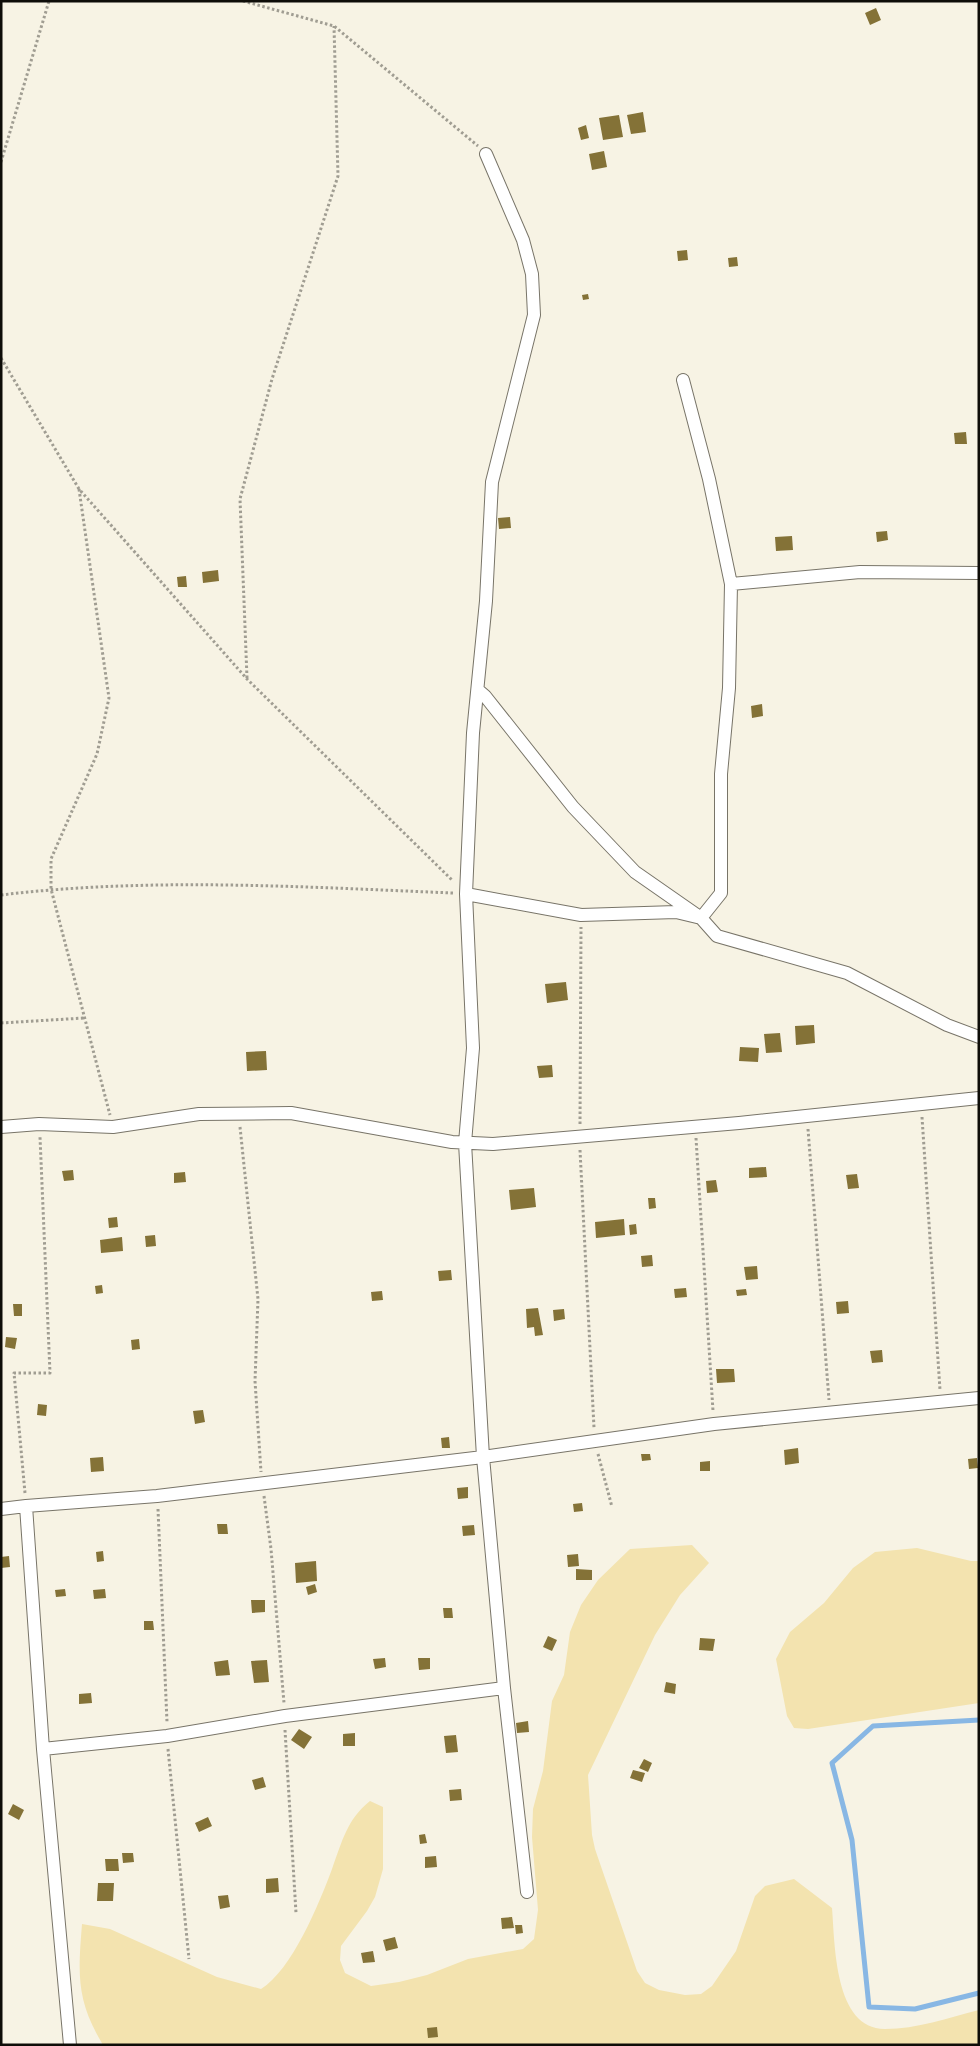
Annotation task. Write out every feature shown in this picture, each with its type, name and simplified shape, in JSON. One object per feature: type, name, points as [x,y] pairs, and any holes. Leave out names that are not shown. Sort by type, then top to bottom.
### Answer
[{"type":"street","points":[[486,154],[523,240],[532,274],[534,315],[492,482],[486,601],[473,733],[466,894],[473,1048],[464,1142],[483,1457],[504,1688],[528,1892]]},
{"type":"street","points":[[684,380],[710,479],[730,584],[729,688],[721,774],[721,894],[701,918]]},
{"type":"street","points":[[730,584],[860,572],[979,574]]},
{"type":"street","points":[[478,690],[485,696],[573,807],[635,872],[701,918],[717,936],[847,973],[947,1025],[979,1037]]},
{"type":"street","points":[[466,894],[581,915],[676,912],[701,918]]},
{"type":"street","points":[[1,1127],[39,1124],[113,1127],[199,1114],[291,1113],[464,1142],[493,1144],[695,1127],[979,1098]]},
{"type":"street","points":[[1,1509],[157,1496],[483,1457],[714,1424],[979,1398]]},
{"type":"street","points":[[26,1506],[43,1749],[70,2045]]},
{"type":"street","points":[[43,1749],[167,1736],[285,1716],[504,1688]]},
{"type":"path","points":[[1,162],[49,1]]},
{"type":"path","points":[[243,1],[334,26],[486,154]]},
{"type":"path","points":[[247,679],[240,499],[272,379],[338,176],[334,26]]},
{"type":"path","points":[[1,358],[79,489],[247,679],[466,894]]},
{"type":"path","points":[[79,489],[109,698],[97,754],[51,858],[51,889],[113,1127]]},
{"type":"path","points":[[1,895],[51,889],[207,884],[466,894]]},
{"type":"path","points":[[581,915],[580,1137],[594,1440],[612,1507]]},
{"type":"path","points":[[1,1023],[84,1018]]},
{"type":"path","points":[[921,1103],[941,1403]]},
{"type":"path","points":[[239,1114],[258,1299],[255,1381],[262,1483],[285,1716],[296,1913]]},
{"type":"path","points":[[807,1115],[830,1413]]},
{"type":"path","points":[[26,1506],[14,1373],[50,1373],[39,1124]]},
{"type":"path","points":[[695,1127],[714,1424]]},
{"type":"shaded area","points":[[692,1545],[709,1563],[680,1595],[655,1635],[588,1775],[592,1835],[595,1849],[637,1971],[645,1983],[659,1990],[685,1995],[701,1994],[712,1986],[736,1951],[755,1896],[765,1886],[794,1879],[832,1908],[834,1942],[840,1982],[847,2000],[856,2015],[868,2025],[885,2029],[897,2029],[979,2010],[979,2045],[103,2045],[94,2029],[83,2000],[80,1973],[82,1924],[110,1929],[217,1977],[261,1989],[272,1980],[294,1952],[320,1900],[346,1832],[356,1815],[370,1801],[383,1807],[383,1869],[375,1897],[341,1946],[340,1960],[345,1973],[371,1986],[427,1975],[468,1959],[523,1949],[534,1939],[538,1910],[532,1837],[533,1809],[543,1771],[552,1701],[564,1675],[570,1632],[581,1605],[598,1580],[630,1549]]},
{"type":"shaded area","points":[[917,1548],[971,1561],[979,1561],[979,1703],[808,1729],[794,1728],[787,1716],[776,1659],[790,1632],[824,1603],[853,1568],[875,1552]]},
{"type":"building","points":[[876,8],[881,20],[870,25],[865,13]]},
{"type":"building","points":[[643,112],[646,132],[631,134],[627,115]]},
{"type":"building","points":[[619,115],[623,137],[603,140],[599,118]]},
{"type":"building","points":[[586,125],[589,138],[581,140],[578,128]]},
{"type":"building","points":[[604,151],[607,167],[592,170],[589,154]]},
{"type":"building","points":[[687,250],[688,260],[678,261],[677,251]]},
{"type":"building","points":[[737,257],[738,266],[729,267],[728,258]]},
{"type":"building","points":[[588,294],[589,299],[583,300],[582,295]]},
{"type":"building","points":[[966,432],[967,444],[955,444],[954,433]]},
{"type":"building","points":[[510,517],[511,528],[499,529],[498,518]]},
{"type":"building","points":[[887,531],[888,540],[877,542],[876,532]]},
{"type":"building","points":[[792,536],[793,550],[776,551],[775,537]]},
{"type":"building","points":[[218,570],[219,581],[203,583],[202,572]]},
{"type":"building","points":[[186,576],[187,587],[178,587],[177,577]]},
{"type":"building","points":[[762,704],[763,716],[752,718],[751,706]]},
{"type":"building","points":[[566,982],[568,1000],[547,1003],[545,984]]},
{"type":"building","points":[[814,1025],[815,1043],[796,1045],[795,1026]]},
{"type":"building","points":[[780,1033],[782,1052],[766,1053],[764,1034]]},
{"type":"building","points":[[740,1047],[759,1048],[758,1062],[739,1061]]},
{"type":"building","points":[[266,1051],[267,1070],[247,1071],[246,1052]]},
{"type":"building","points":[[552,1065],[553,1077],[539,1078],[537,1066]]},
{"type":"building","points":[[766,1167],[767,1177],[749,1178],[749,1168]]},
{"type":"building","points":[[73,1170],[74,1180],[64,1181],[62,1171]]},
{"type":"building","points":[[185,1172],[186,1182],[174,1183],[174,1173]]},
{"type":"building","points":[[857,1174],[859,1188],[848,1189],[846,1175]]},
{"type":"building","points":[[716,1180],[718,1192],[707,1193],[706,1181]]},
{"type":"building","points":[[534,1188],[536,1207],[511,1210],[509,1190]]},
{"type":"building","points":[[648,1198],[655,1198],[656,1208],[649,1209]]},
{"type":"building","points":[[117,1217],[118,1227],[109,1228],[108,1218]]},
{"type":"building","points":[[624,1219],[625,1235],[596,1238],[595,1222]]},
{"type":"building","points":[[636,1224],[637,1234],[630,1235],[629,1225]]},
{"type":"building","points":[[155,1235],[156,1246],[146,1247],[145,1236]]},
{"type":"building","points":[[122,1237],[123,1251],[101,1253],[100,1240]]},
{"type":"building","points":[[652,1255],[653,1266],[642,1267],[641,1256]]},
{"type":"building","points":[[757,1266],[758,1279],[746,1280],[744,1267]]},
{"type":"building","points":[[451,1270],[452,1280],[439,1281],[438,1271]]},
{"type":"building","points":[[102,1285],[103,1293],[96,1294],[95,1286]]},
{"type":"building","points":[[686,1288],[687,1297],[675,1298],[674,1289]]},
{"type":"building","points":[[746,1289],[747,1295],[737,1296],[736,1290]]},
{"type":"building","points":[[382,1291],[383,1300],[372,1301],[371,1292]]},
{"type":"building","points":[[848,1301],[849,1313],[837,1314],[836,1302]]},
{"type":"building","points":[[13,1304],[22,1304],[22,1316],[14,1316]]},
{"type":"building","points":[[538,1308],[543,1335],[535,1336],[534,1327],[527,1328],[526,1309]]},
{"type":"building","points":[[564,1309],[565,1319],[554,1321],[553,1310]]},
{"type":"building","points":[[6,1337],[17,1338],[15,1349],[5,1347]]},
{"type":"building","points":[[139,1339],[140,1349],[132,1350],[131,1340]]},
{"type":"building","points":[[882,1350],[883,1362],[872,1363],[870,1351]]},
{"type":"building","points":[[716,1369],[734,1369],[735,1382],[717,1383]]},
{"type":"building","points":[[38,1404],[47,1405],[46,1416],[37,1415]]},
{"type":"building","points":[[203,1410],[205,1422],[195,1424],[193,1411]]},
{"type":"building","points":[[449,1437],[450,1448],[442,1448],[441,1438]]},
{"type":"building","points":[[798,1448],[799,1463],[785,1465],[784,1450]]},
{"type":"building","points":[[641,1454],[650,1454],[651,1460],[642,1461]]},
{"type":"building","points":[[103,1457],[104,1471],[91,1472],[90,1458]]},
{"type":"building","points":[[977,1458],[978,1468],[969,1469],[968,1459]]},
{"type":"building","points":[[710,1461],[710,1471],[700,1471],[700,1462]]},
{"type":"building","points":[[468,1487],[468,1498],[458,1499],[457,1488]]},
{"type":"building","points":[[582,1503],[583,1511],[574,1512],[573,1504]]},
{"type":"building","points":[[217,1524],[227,1524],[228,1534],[218,1534]]},
{"type":"building","points":[[474,1525],[475,1535],[463,1536],[462,1526]]},
{"type":"building","points":[[103,1551],[104,1561],[97,1562],[96,1552]]},
{"type":"building","points":[[578,1554],[579,1566],[568,1567],[567,1555]]},
{"type":"building","points":[[9,1556],[10,1567],[1,1568],[1,1557]]},
{"type":"building","points":[[316,1561],[317,1581],[296,1583],[295,1563]]},
{"type":"building","points":[[576,1569],[592,1570],[592,1580],[576,1580]]},
{"type":"building","points":[[315,1584],[317,1592],[308,1595],[306,1587]]},
{"type":"building","points":[[65,1589],[66,1596],[56,1597],[55,1590]]},
{"type":"building","points":[[105,1589],[106,1598],[94,1599],[93,1590]]},
{"type":"building","points":[[251,1600],[265,1600],[265,1612],[252,1613]]},
{"type":"building","points":[[443,1608],[452,1608],[453,1618],[444,1618]]},
{"type":"building","points":[[144,1621],[153,1621],[154,1630],[144,1630]]},
{"type":"building","points":[[548,1636],[557,1640],[552,1651],[543,1647]]},
{"type":"building","points":[[700,1638],[715,1639],[713,1651],[699,1650]]},
{"type":"building","points":[[385,1658],[386,1667],[375,1669],[373,1659]]},
{"type":"building","points":[[418,1658],[430,1658],[430,1669],[419,1670]]},
{"type":"building","points":[[228,1660],[230,1675],[216,1676],[214,1662]]},
{"type":"building","points":[[267,1660],[269,1682],[254,1683],[251,1661]]},
{"type":"building","points":[[666,1682],[676,1684],[675,1694],[664,1692]]},
{"type":"building","points":[[91,1693],[92,1703],[79,1704],[79,1694]]},
{"type":"building","points":[[528,1721],[529,1732],[517,1733],[516,1723]]},
{"type":"building","points":[[299,1729],[312,1737],[304,1749],[291,1740]]},
{"type":"building","points":[[355,1733],[355,1746],[343,1746],[343,1734]]},
{"type":"building","points":[[456,1735],[458,1752],[446,1753],[444,1736]]},
{"type":"building","points":[[644,1759],[652,1763],[648,1772],[639,1768]]},
{"type":"building","points":[[633,1770],[645,1773],[642,1782],[630,1778]]},
{"type":"building","points":[[263,1777],[266,1787],[255,1790],[252,1780]]},
{"type":"building","points":[[461,1789],[462,1800],[450,1801],[449,1790]]},
{"type":"building","points":[[13,1804],[24,1810],[19,1820],[8,1814]]},
{"type":"building","points":[[208,1817],[212,1826],[199,1832],[195,1823]]},
{"type":"building","points":[[425,1834],[427,1843],[420,1844],[419,1835]]},
{"type":"building","points":[[122,1853],[133,1853],[134,1862],[123,1863]]},
{"type":"building","points":[[436,1856],[437,1867],[425,1868],[425,1857]]},
{"type":"building","points":[[105,1859],[118,1859],[119,1871],[106,1871]]},
{"type":"building","points":[[278,1878],[279,1892],[266,1893],[266,1879]]},
{"type":"building","points":[[98,1883],[114,1883],[113,1901],[97,1901]]},
{"type":"building","points":[[228,1895],[230,1907],[220,1909],[218,1896]]},
{"type":"building","points":[[512,1917],[514,1928],[502,1929],[501,1918]]},
{"type":"building","points":[[515,1925],[522,1925],[523,1933],[516,1934]]},
{"type":"building","points":[[395,1937],[398,1948],[386,1951],[383,1940]]},
{"type":"building","points":[[373,1951],[375,1962],[363,1963],[361,1953]]},
{"type":"building","points":[[437,2027],[438,2037],[428,2038],[427,2028]]},
{"type":"waterway","points":[[979,1720],[873,1726],[832,1763],[852,1840],[869,2007],[915,2009],[979,1993]]}]
